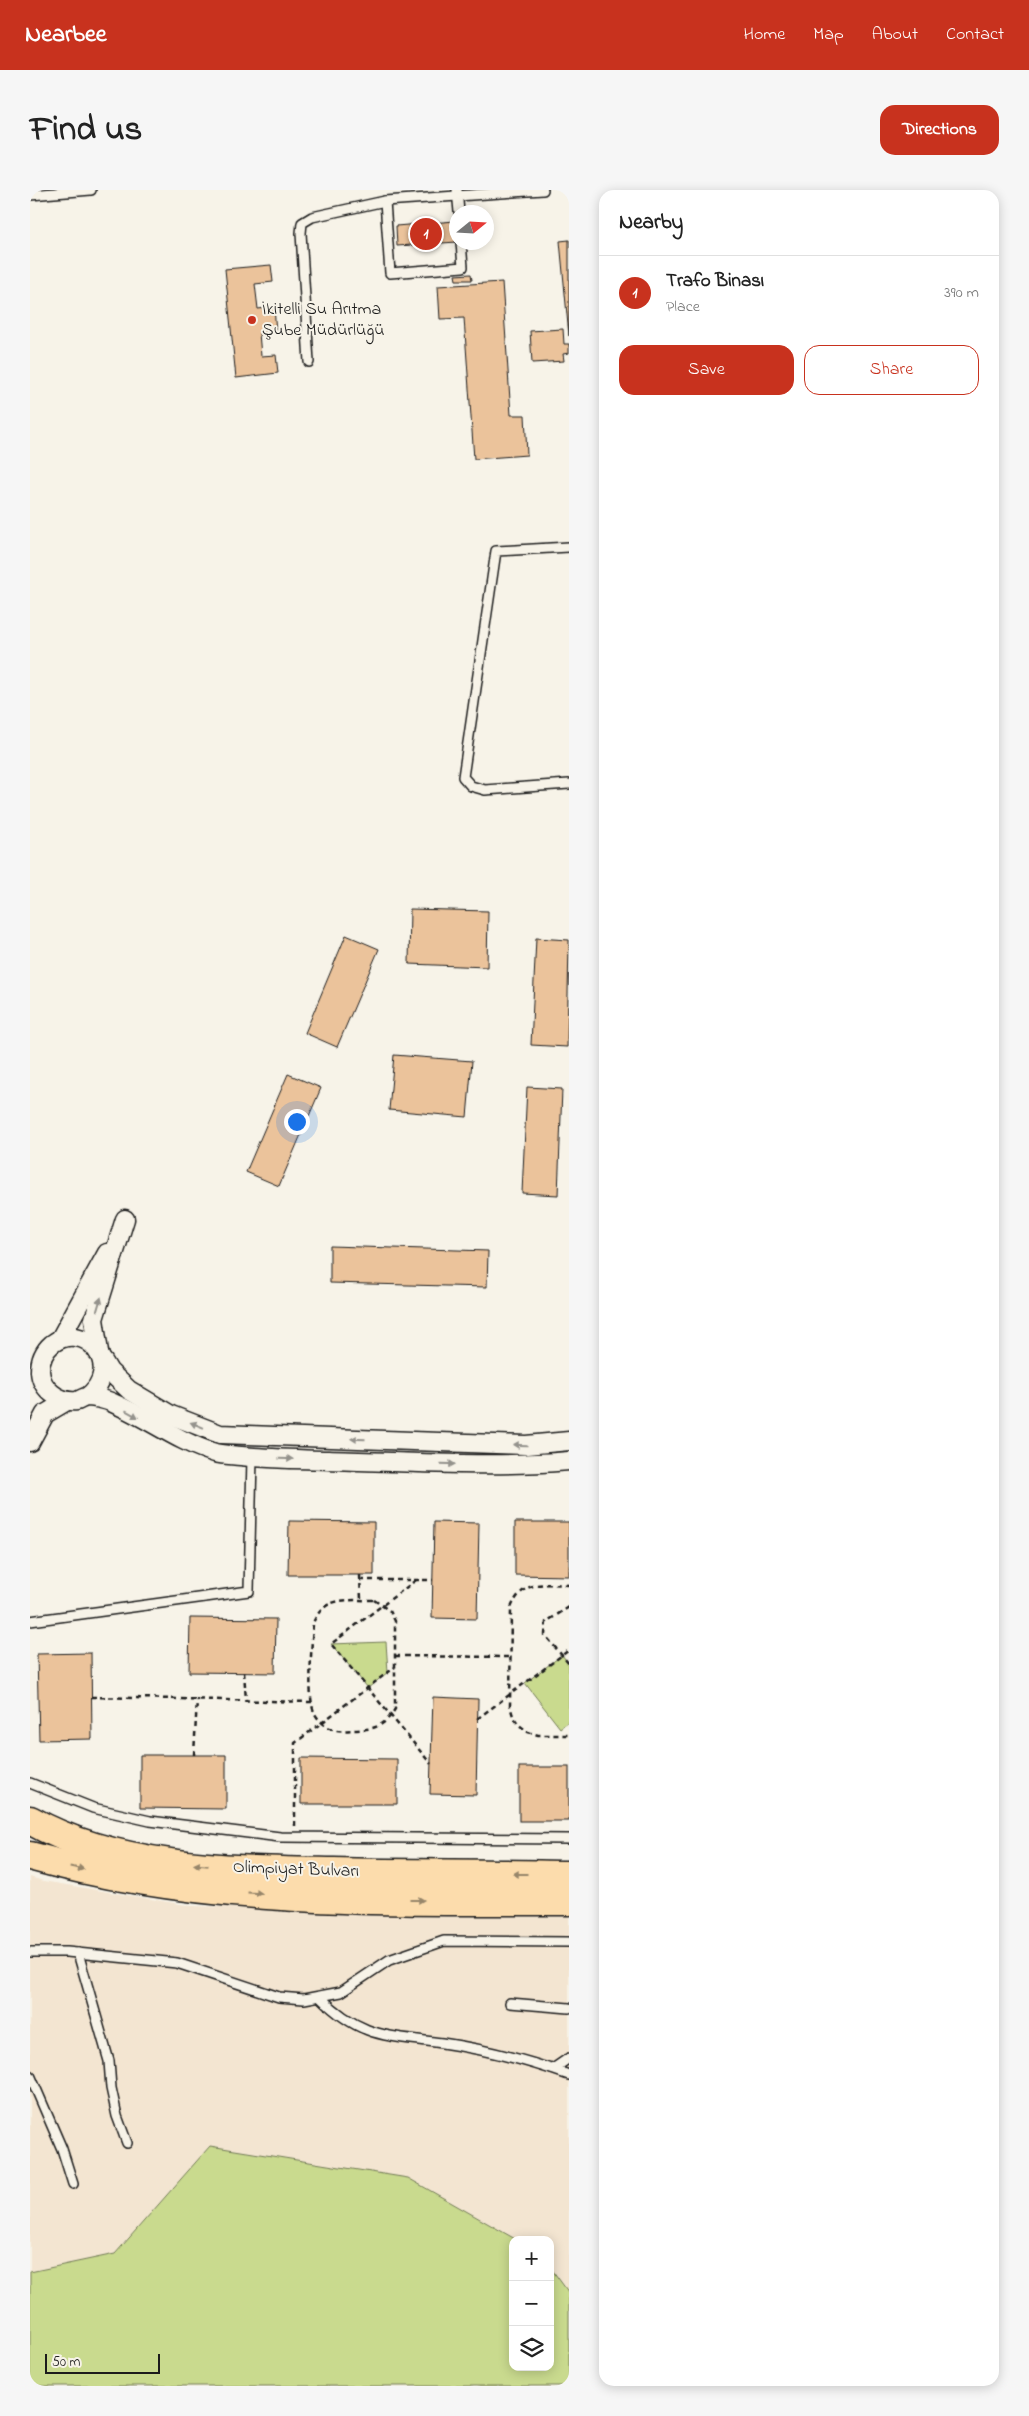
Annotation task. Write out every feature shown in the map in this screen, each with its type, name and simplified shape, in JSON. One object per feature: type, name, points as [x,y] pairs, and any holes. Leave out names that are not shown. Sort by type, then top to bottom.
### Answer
[{"type":"main road","name":"Olimpiyat Bulvarı","points":[[30,1820],[42,1827],[100,1848],[161,1862],[264,1871],[569,1875]]},
{"type":"main road","name":"Olimpiyat Bulvarı","points":[[30,1856],[57,1864],[182,1888],[375,1900],[569,1901]]},
{"type":"street","points":[[40,1364],[40,1374],[43,1383],[57,1398],[67,1401],[78,1401],[96,1391],[104,1372],[94,1319],[125,1219],[60,1339]]},
{"type":"street","points":[[30,1384],[50,1345],[60,1339],[82,1338],[91,1344],[101,1356],[109,1371],[129,1390],[171,1415],[220,1434],[526,1445],[569,1441]]},
{"type":"street","points":[[87,1397],[112,1403],[169,1434],[216,1454],[252,1457],[518,1466],[569,1461]]},
{"type":"street","points":[[30,1442],[45,1414],[67,1401]]},
{"type":"lane","points":[[30,195],[91,190]]},
{"type":"lane","points":[[309,362],[301,233],[302,223],[312,216],[385,201],[457,193],[543,190]]},
{"type":"lane","points":[[385,201],[390,273],[464,266],[462,250]]},
{"type":"lane","points":[[569,547],[496,551],[463,777],[471,786],[485,790],[569,784]]},
{"type":"lane","points":[[30,1621],[249,1591],[252,1457]]},
{"type":"lane","points":[[30,1782],[93,1808],[150,1821],[295,1837],[569,1839]]},
{"type":"lane","points":[[30,1952],[78,1953],[177,1963],[279,1997],[304,1999],[340,1992],[388,1960],[444,1941],[569,1942]]},
{"type":"lane","points":[[78,1953],[109,2061],[111,2088],[117,2116],[127,2142]]},
{"type":"lane","points":[[320,1997],[338,2016],[373,2033],[442,2043],[569,2074]]},
{"type":"lane","points":[[510,2004],[569,2008]]},
{"type":"lane","points":[[553,2069],[569,2058]]},
{"type":"lane","points":[[30,2075],[62,2149],[73,2184]]},
{"type":"path","points":[[360,1575],[361,1600]]},
{"type":"path","points":[[360,1580],[433,1580]]},
{"type":"path","points":[[416,1580],[330,1644],[431,1764]]},
{"type":"path","points":[[569,1585],[540,1584],[530,1586],[514,1599],[511,1608],[510,1694],[513,1716],[519,1725],[528,1732],[538,1735],[569,1735]]},
{"type":"path","points":[[361,1600],[374,1600],[383,1605],[395,1620],[394,1709],[391,1716],[381,1726],[371,1730],[339,1731],[322,1722],[314,1712],[312,1702],[313,1624],[317,1614],[332,1601],[361,1600]]},
{"type":"path","points":[[569,1607],[546,1622],[545,1635],[569,1664]]},
{"type":"path","points":[[477,1719],[569,1650]]},
{"type":"path","points":[[395,1656],[511,1657]]},
{"type":"path","points":[[295,1837],[295,1743],[395,1667]]},
{"type":"path","points":[[244,1672],[246,1700]]},
{"type":"path","points":[[91,1697],[312,1702]]},
{"type":"path","points":[[194,1755],[197,1699]]},
{"type":"shaded area","points":[[30,1877],[43,1881],[192,1906],[569,1913],[569,2293],[554,2272],[554,2236],[510,2236],[408,2178],[210,2146],[115,2254],[30,2272]]},
{"type":"green space","points":[[386,1642],[388,1672],[368,1688],[331,1644]]},
{"type":"green space","points":[[562,1655],[569,1664],[569,1721],[560,1728],[525,1683]]},
{"type":"green space","points":[[210,2146],[408,2178],[510,2236],[509,2371],[554,2371],[554,2272],[569,2293],[569,2386],[30,2386],[30,2272],[115,2254]]},
{"type":"building","points":[[449,222],[449,243],[397,246],[396,226]]},
{"type":"building","points":[[569,240],[569,336],[560,241]]},
{"type":"building","name":"İkitelli Su Arıtma Şube Müdürlüğü","points":[[271,265],[273,282],[255,284],[258,309],[274,307],[276,332],[259,333],[261,356],[276,355],[278,373],[236,378],[225,269]]},
{"type":"building","points":[[471,274],[472,280],[456,280],[455,275]]},
{"type":"building","points":[[502,282],[511,415],[525,415],[527,455],[474,459],[464,318],[440,319],[438,286]]},
{"type":"building","points":[[563,329],[564,344],[569,344],[569,353],[563,354],[564,361],[532,363],[530,331]]},
{"type":"building","points":[[410,909],[488,911],[487,967],[409,964]]},
{"type":"building","points":[[346,935],[379,949],[337,1047],[305,1033]]},
{"type":"building","points":[[536,938],[569,940],[567,1047],[531,1045]]},
{"type":"building","points":[[394,1055],[472,1061],[467,1117],[389,1110]]},
{"type":"building","points":[[288,1074],[321,1088],[279,1186],[246,1172]]},
{"type":"building","points":[[527,1087],[562,1089],[558,1195],[522,1193]]},
{"type":"building","points":[[330,1246],[488,1251],[487,1287],[330,1283]]},
{"type":"building","points":[[289,1521],[374,1522],[374,1575],[288,1575]]},
{"type":"building","points":[[434,1522],[479,1523],[477,1619],[432,1618]]},
{"type":"building","points":[[515,1522],[569,1522],[569,1576],[515,1575]]},
{"type":"building","points":[[190,1618],[276,1619],[275,1673],[189,1672]]},
{"type":"building","points":[[91,1653],[92,1739],[39,1740],[37,1654]]},
{"type":"building","points":[[433,1697],[478,1699],[476,1795],[430,1794]]},
{"type":"building","points":[[140,1755],[226,1755],[226,1809],[140,1808]]},
{"type":"building","points":[[301,1758],[397,1759],[397,1804],[301,1804]]},
{"type":"building","points":[[519,1767],[569,1767],[569,1821],[519,1821]]},
{"type":"place","name":"Trafo Binası","points":[[426,234]]},
{"type":"place","name":"İkitelli Su Arıtma Şube Müdürlüğü","points":[[252,320]]}]
